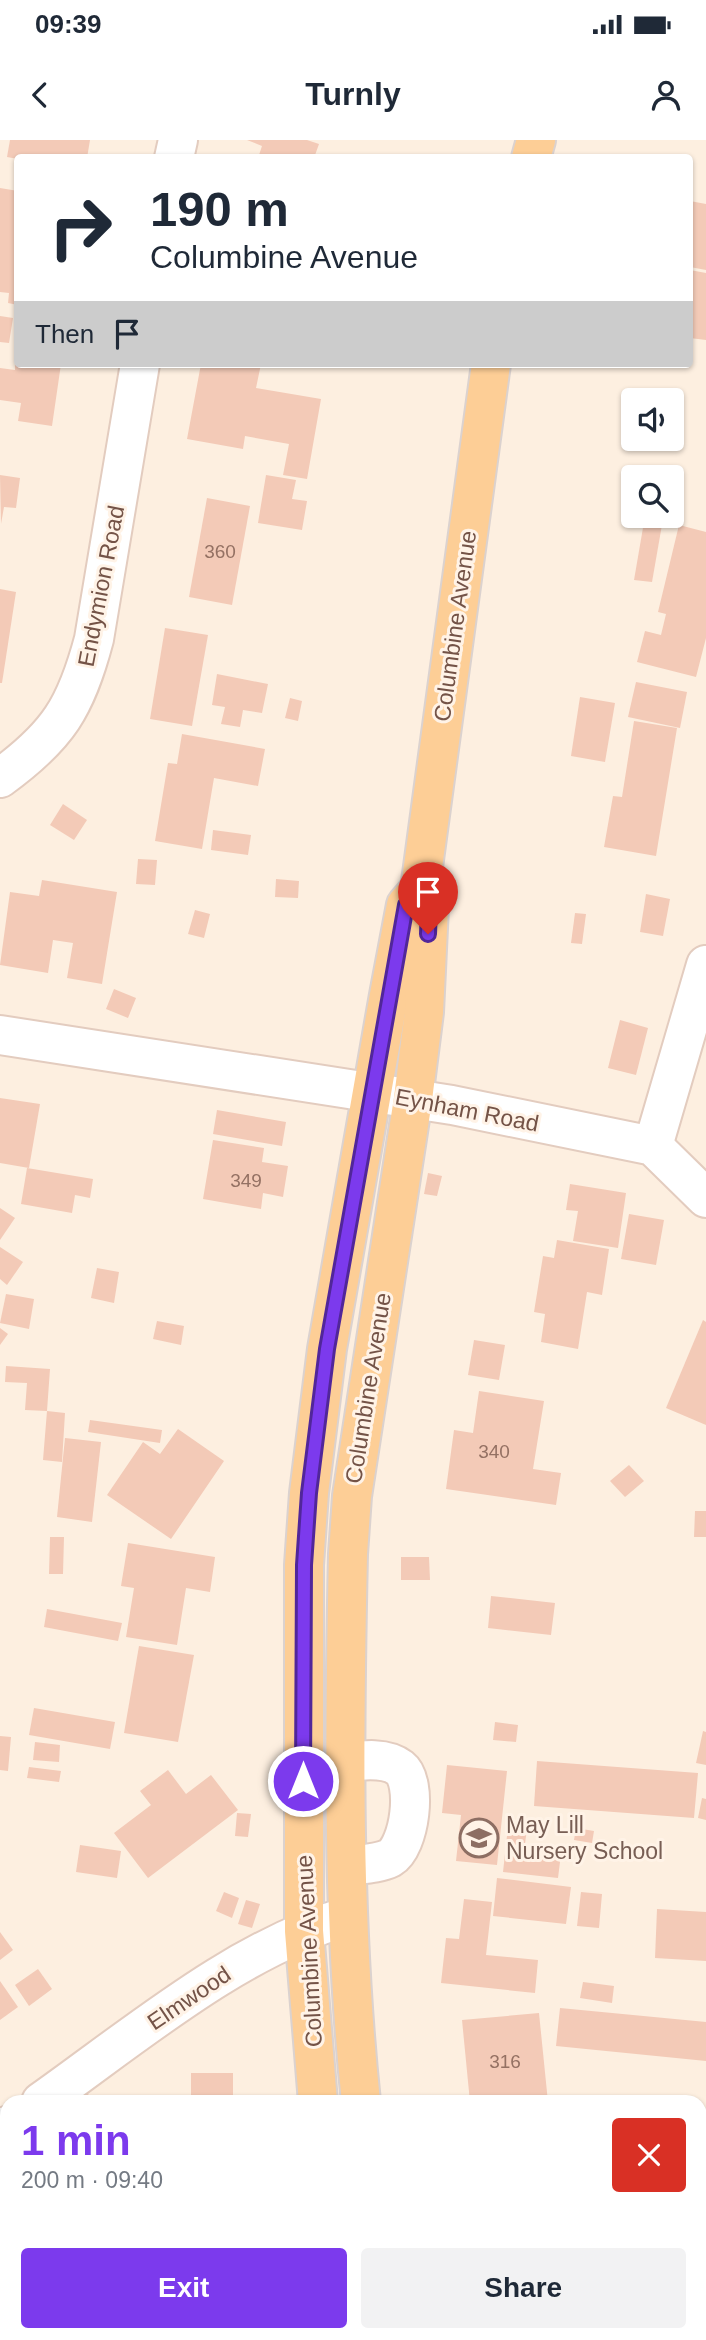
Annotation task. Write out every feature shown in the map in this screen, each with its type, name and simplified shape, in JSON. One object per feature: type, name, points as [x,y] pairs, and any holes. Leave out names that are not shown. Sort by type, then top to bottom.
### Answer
[{"type":"main road","name":"Columbine Avenue","points":[[317,2095],[304,1931],[304,1565],[309,1493],[327,1349],[406,905],[420,889],[490,368]]},
{"type":"main road","name":"Columbine Avenue","points":[[360,2095],[348,1916],[347,1578],[352,1496],[424,1012],[429,907],[420,889]]},
{"type":"main road","points":[[309,1493],[352,1496]]},
{"type":"street","name":"Endymion Road","points":[[0,778],[41,745],[58,726],[84,678],[94,639],[139,368]]},
{"type":"street","points":[[706,965],[653,1146],[706,1199]]},
{"type":"street","name":"Eynham Road","points":[[0,1035],[373,1092],[653,1146]]},
{"type":"street","points":[[347,1762],[370,1760],[393,1764],[403,1769],[410,1805],[404,1837],[397,1852],[390,1858],[347,1866]]},
{"type":"street","name":"Elmwood","points":[[51,2095],[199,1990],[257,1953],[304,1931],[348,1916]]},
{"type":"building","points":[[10,140],[90,140],[88,154],[14,154],[14,158],[7,157]]},
{"type":"building","points":[[247,140],[307,140],[319,144],[315,154],[259,154],[262,146]]},
{"type":"building","points":[[0,188],[14,190],[14,304],[8,303],[9,293],[0,292]]},
{"type":"building","points":[[693,202],[706,204],[706,270],[693,268]]},
{"type":"building","points":[[693,271],[706,273],[706,340],[693,338]]},
{"type":"building","points":[[0,316],[13,318],[9,343],[0,342]]},
{"type":"building","points":[[0,368],[60,368],[52,426],[18,421],[21,403],[0,400]]},
{"type":"building","points":[[200,368],[260,368],[256,388],[321,399],[307,479],[283,475],[289,444],[245,436],[243,449],[187,439]]},
{"type":"building","points":[[0,475],[20,478],[16,508],[4,507],[1,524]]},
{"type":"building","points":[[266,475],[296,480],[292,499],[307,501],[302,530],[258,523]]},
{"type":"building","points":[[207,498],[250,506],[232,605],[189,597]]},
{"type":"building","points":[[684,526],[706,532],[706,638],[696,677],[637,662],[645,631],[661,635],[666,614],[658,612],[678,528]]},
{"type":"building","points":[[643,528],[661,528],[652,582],[634,580]]},
{"type":"building","points":[[0,589],[16,592],[2,683],[0,683]]},
{"type":"building","points":[[165,628],[208,635],[192,726],[150,719]]},
{"type":"building","points":[[217,674],[268,684],[262,713],[243,710],[240,727],[221,724],[225,707],[212,705]]},
{"type":"building","points":[[636,682],[687,692],[680,728],[628,717]]},
{"type":"building","points":[[580,697],[615,703],[605,762],[571,756]]},
{"type":"building","points":[[290,698],[302,701],[298,721],[285,718]]},
{"type":"building","points":[[634,721],[677,728],[656,856],[604,847],[613,796],[622,797]]},
{"type":"building","points":[[182,734],[265,749],[258,786],[214,778],[202,849],[155,841],[168,763],[177,764]]},
{"type":"building","points":[[63,804],[87,820],[74,840],[50,825]]},
{"type":"building","points":[[213,830],[251,835],[248,855],[211,850]]},
{"type":"building","points":[[138,859],[157,860],[155,885],[136,884]]},
{"type":"building","points":[[276,879],[299,881],[298,898],[275,897]]},
{"type":"building","points":[[42,880],[117,892],[102,984],[67,978],[73,943],[53,940],[48,973],[0,965],[10,892],[39,896]]},
{"type":"building","points":[[646,894],[670,899],[663,936],[640,932]]},
{"type":"building","points":[[195,910],[210,914],[204,938],[188,934]]},
{"type":"building","points":[[575,913],[586,914],[582,944],[571,943]]},
{"type":"building","points":[[114,989],[136,998],[128,1018],[106,1009]]},
{"type":"building","points":[[620,1020],[648,1028],[636,1075],[608,1068]]},
{"type":"building","points":[[0,1098],[40,1104],[29,1168],[0,1163]]},
{"type":"building","points":[[217,1110],[286,1122],[282,1146],[213,1134]]},
{"type":"building","points":[[213,1140],[264,1148],[262,1162],[288,1166],[283,1197],[263,1193],[261,1209],[203,1199]]},
{"type":"building","points":[[27,1168],[93,1179],[90,1198],[75,1195],[72,1213],[21,1204]]},
{"type":"building","points":[[428,1173],[442,1176],[437,1196],[424,1194]]},
{"type":"building","points":[[570,1184],[626,1193],[618,1248],[573,1241],[578,1211],[566,1210]]},
{"type":"building","points":[[0,1208],[15,1218],[0,1240]]},
{"type":"building","points":[[629,1214],[664,1220],[656,1265],[621,1259]]},
{"type":"building","points":[[557,1240],[609,1249],[602,1295],[587,1292],[578,1349],[541,1342],[545,1314],[534,1312],[543,1256],[554,1258]]},
{"type":"building","points":[[0,1247],[23,1262],[7,1285],[0,1279]]},
{"type":"building","points":[[97,1268],[119,1272],[114,1303],[91,1298]]},
{"type":"building","points":[[6,1294],[34,1299],[29,1329],[0,1323]]},
{"type":"building","points":[[703,1320],[706,1322],[706,1425],[666,1408]]},
{"type":"building","points":[[157,1321],[184,1326],[181,1345],[153,1339]]},
{"type":"building","points":[[0,1328],[8,1334],[0,1345]]},
{"type":"building","points":[[474,1340],[505,1345],[499,1380],[468,1375]]},
{"type":"building","points":[[6,1366],[50,1369],[47,1411],[25,1410],[27,1383],[5,1382]]},
{"type":"building","points":[[479,1391],[544,1401],[533,1469],[561,1473],[556,1505],[446,1489],[454,1430],[473,1433]]},
{"type":"building","points":[[47,1411],[65,1413],[62,1462],[43,1460]]},
{"type":"building","points":[[90,1420],[162,1430],[160,1443],[88,1432]]},
{"type":"building","points":[[178,1429],[224,1461],[171,1539],[107,1495],[143,1442],[160,1454]]},
{"type":"building","points":[[65,1438],[101,1442],[92,1522],[57,1517]]},
{"type":"building","points":[[629,1465],[644,1481],[625,1497],[610,1481]]},
{"type":"building","points":[[695,1511],[706,1511],[706,1537],[694,1537]]},
{"type":"building","points":[[50,1537],[64,1537],[63,1574],[49,1574]]},
{"type":"building","points":[[128,1543],[215,1557],[210,1592],[186,1588],[177,1645],[126,1637],[134,1588],[121,1586]]},
{"type":"building","points":[[401,1557],[429,1557],[430,1580],[401,1580]]},
{"type":"building","points":[[491,1596],[555,1603],[551,1635],[488,1628]]},
{"type":"building","points":[[47,1609],[122,1623],[118,1641],[44,1627]]},
{"type":"building","points":[[139,1646],[194,1655],[178,1742],[124,1733]]},
{"type":"building","points":[[34,1708],[115,1722],[110,1749],[29,1735]]},
{"type":"building","points":[[495,1722],[518,1725],[516,1742],[493,1740]]},
{"type":"building","points":[[703,1731],[706,1732],[706,1765],[696,1763]]},
{"type":"building","points":[[0,1736],[11,1737],[8,1771],[0,1770]]},
{"type":"building","points":[[35,1742],[60,1745],[59,1762],[33,1760]]},
{"type":"building","points":[[537,1761],[698,1773],[694,1818],[534,1806]]},
{"type":"building","name":"May Lill Nursery School","points":[[447,1765],[507,1771],[497,1865],[456,1861],[461,1815],[442,1813]]},
{"type":"building","points":[[29,1767],[61,1771],[59,1782],[27,1778]]},
{"type":"building","points":[[168,1770],[186,1794],[211,1775],[238,1810],[148,1878],[114,1833],[151,1805],[140,1791]]},
{"type":"building","points":[[702,1798],[706,1799],[706,1820],[698,1818]]},
{"type":"building","points":[[237,1813],[251,1814],[248,1837],[235,1836]]},
{"type":"building","points":[[508,1827],[527,1829],[524,1851],[561,1854],[558,1878],[503,1872]]},
{"type":"building","points":[[576,1828],[594,1831],[592,1843],[574,1840]]},
{"type":"building","points":[[80,1845],[121,1851],[117,1878],[76,1872]]},
{"type":"building","points":[[497,1878],[571,1887],[566,1924],[493,1916]]},
{"type":"building","points":[[224,1892],[239,1898],[232,1918],[216,1911]]},
{"type":"building","points":[[581,1892],[602,1894],[599,1928],[577,1926]]},
{"type":"building","points":[[464,1899],[492,1902],[486,1955],[538,1960],[535,1993],[441,1983],[446,1938],[459,1939]]},
{"type":"building","points":[[246,1900],[260,1904],[252,1928],[238,1924]]},
{"type":"building","points":[[657,1909],[706,1912],[706,1961],[655,1958]]},
{"type":"building","points":[[0,1932],[13,1950],[0,1960]]},
{"type":"building","points":[[38,1969],[52,1989],[29,2006],[15,1985]]},
{"type":"building","points":[[0,1981],[18,2007],[0,2020]]},
{"type":"building","points":[[583,1982],[614,1986],[612,2003],[580,1998]]},
{"type":"building","points":[[560,2008],[706,2022],[706,2061],[556,2046]]},
{"type":"building","points":[[539,2013],[547,2095],[469,2095],[462,2020]]},
{"type":"building","points":[[191,2073],[233,2073],[233,2095],[191,2095]]},
{"type":"building","points":[[85,2089],[89,2095],[75,2095]]},
{"type":"place","name":"May Lill Nursery School","points":[[479,1838]]},
{"type":"route","points":[[303,1781],[304,1565],[309,1493],[327,1349],[406,905],[420,889],[429,907],[428,934]]}]
